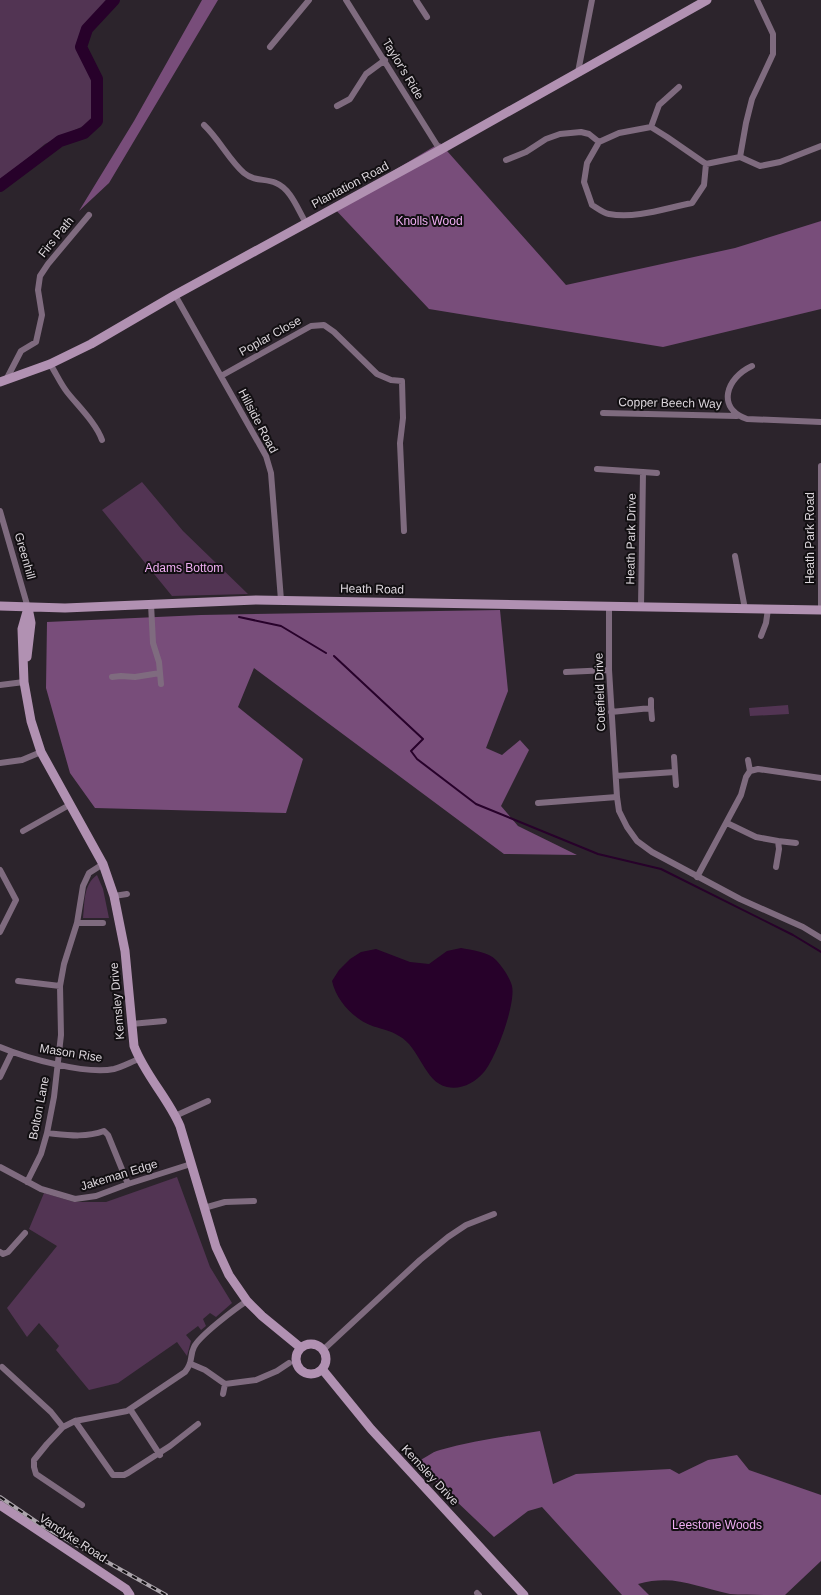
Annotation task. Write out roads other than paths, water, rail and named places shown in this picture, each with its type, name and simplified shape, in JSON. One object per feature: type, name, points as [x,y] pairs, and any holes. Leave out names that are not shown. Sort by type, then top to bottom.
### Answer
[{"type":"street","points":[[270,47],[309,0]]},
{"type":"street","name":"Taylor's Ride","points":[[346,0],[440,150]]},
{"type":"street","points":[[416,0],[427,17]]},
{"type":"street","points":[[578,72],[592,0]]},
{"type":"street","name":"Plantation Road","points":[[3,381],[50,364],[91,344],[175,295],[440,150],[707,0]]},
{"type":"street","points":[[740,157],[752,99],[773,54],[773,34],[757,0]]},
{"type":"street","points":[[337,106],[350,99],[366,74],[385,60]]},
{"type":"street","points":[[651,128],[659,105],[679,87]]},
{"type":"street","points":[[204,125],[214,134],[244,173],[255,180],[276,182],[287,190],[306,223]]},
{"type":"street","points":[[706,164],[704,185],[692,203],[644,213],[607,214],[592,205],[584,182],[587,162],[599,142],[619,133],[651,128],[706,164],[740,157],[760,166],[780,162],[821,146]]},
{"type":"street","points":[[506,160],[526,152],[546,138],[560,134],[581,132],[589,134],[599,142]]},
{"type":"street","name":"Firs Path","points":[[3,381],[21,350],[36,342],[42,315],[38,290],[40,276],[89,215]]},
{"type":"street","name":"Hillside Road","points":[[175,295],[266,456],[271,473],[281,600]]},
{"type":"street","name":"Poplar Close","points":[[221,376],[312,326],[324,325],[334,332],[377,374],[391,380],[405,380],[400,443],[404,531]]},
{"type":"street","points":[[50,364],[65,389],[90,423],[98,430],[102,440]]},
{"type":"street","name":"Copper Beech Way","points":[[737,416],[729,405],[728,391],[733,379],[742,371],[752,366]]},
{"type":"street","name":"Copper Beech Way","points":[[603,413],[737,416],[747,419],[821,422]]},
{"type":"street","name":"Heath Park Road","points":[[821,466],[821,610]]},
{"type":"street","points":[[597,469],[658,473]]},
{"type":"street","name":"Heath Park Drive","points":[[641,607],[643,472]]},
{"type":"street","name":"Greenhill","points":[[0,513],[28,608]]},
{"type":"street","points":[[735,556],[745,608]]},
{"type":"street","name":"Heath Road","points":[[0,606],[65,608],[281,600],[821,610]]},
{"type":"street","points":[[151,604],[153,643],[159,662],[161,684]]},
{"type":"street","name":"Cotefield Drive","points":[[609,606],[609,670],[617,796],[619,810],[627,828],[637,841],[652,852],[696,877],[803,927],[821,938]]},
{"type":"street","name":"Kemsley Drive","points":[[28,608],[31,623],[24,682],[30,721],[41,752],[103,864],[114,896],[125,951],[134,1046],[139,1059],[175,1116],[216,1247],[229,1275],[247,1301],[301,1348]]},
{"type":"street","points":[[761,636],[766,623],[768,609]]},
{"type":"street","points":[[566,672],[609,670]]},
{"type":"street","points":[[112,678],[160,673]]},
{"type":"street","points":[[0,685],[24,682]]},
{"type":"street","points":[[651,700],[652,718]]},
{"type":"street","points":[[611,712],[651,708]]},
{"type":"street","points":[[0,763],[22,760],[41,752]]},
{"type":"street","points":[[674,758],[676,785]]},
{"type":"street","points":[[748,760],[750,771]]},
{"type":"street","points":[[696,877],[727,823],[750,771],[758,769],[821,778]]},
{"type":"street","points":[[616,776],[675,772]]},
{"type":"street","points":[[538,803],[617,796]]},
{"type":"street","points":[[23,831],[70,804]]},
{"type":"street","points":[[727,823],[756,837],[796,843]]},
{"type":"street","points":[[776,867],[779,850],[778,841]]},
{"type":"street","name":"Bolton Lane","points":[[27,1182],[41,1154],[47,1133],[58,1064],[60,986],[64,964],[77,923],[82,886],[89,873],[103,864]]},
{"type":"street","points":[[0,870],[16,900],[0,932]]},
{"type":"street","points":[[114,896],[127,894]]},
{"type":"street","points":[[77,923],[103,923]]},
{"type":"street","points":[[18,981],[60,986]]},
{"type":"street","points":[[131,1024],[164,1021]]},
{"type":"street","name":"Mason Rise","points":[[0,1047],[26,1057],[100,1070],[114,1069],[139,1059]]},
{"type":"street","points":[[0,1077],[12,1052]]},
{"type":"street","points":[[175,1116],[208,1101]]},
{"type":"street","points":[[47,1133],[82,1136],[104,1131],[108,1135],[128,1184]]},
{"type":"street","name":"Jakeman Edge","points":[[0,1167],[41,1189],[75,1199],[96,1196],[191,1164]]},
{"type":"street","points":[[204,1208],[224,1202],[254,1201]]},
{"type":"street","points":[[323,1350],[448,1236],[466,1225],[494,1214]]},
{"type":"street","points":[[0,1252],[3,1254],[8,1252],[25,1233]]},
{"type":"street","points":[[82,1505],[36,1474],[34,1460],[46,1444],[63,1427],[75,1422],[127,1411],[185,1372],[191,1364],[194,1346],[228,1315],[247,1301]]},
{"type":"street","points":[[312,1344],[319,1346],[323,1350],[326,1359],[322,1370],[311,1374],[301,1369],[296,1358],[301,1348],[312,1344]]},
{"type":"street","points":[[191,1364],[205,1370],[225,1384],[256,1380],[277,1371],[288,1362]]},
{"type":"street","points":[[2,1366],[51,1412],[63,1427]]},
{"type":"street","name":"Kemsley Drive","points":[[322,1370],[371,1429],[524,1595]]},
{"type":"street","points":[[223,1394],[225,1384]]},
{"type":"street","points":[[130,1409],[159,1454]]},
{"type":"street","points":[[75,1422],[113,1475],[124,1476],[159,1454],[198,1424]]},
{"type":"street","name":"Vandyke Road","points":[[0,1505],[126,1588],[130,1595]]},
{"type":"waterway","points":[[0,186],[60,141],[84,133],[97,121],[97,79],[81,47],[87,29],[114,0]]},
{"type":"waterway","points":[[239,617],[281,626],[326,653]]},
{"type":"waterway","points":[[334,656],[423,739],[411,751],[417,759],[476,804],[598,854],[661,869],[793,935],[821,952]]},
{"type":"railway","points":[[0,1497],[41,1525],[166,1595]]},
{"type":"park label","name":"Knolls Wood","points":[[429,221]]},
{"type":"park label","name":"Adams Bottom","points":[[184,568]]},
{"type":"park label","name":"Leestone Woods","points":[[717,1525]]}]
